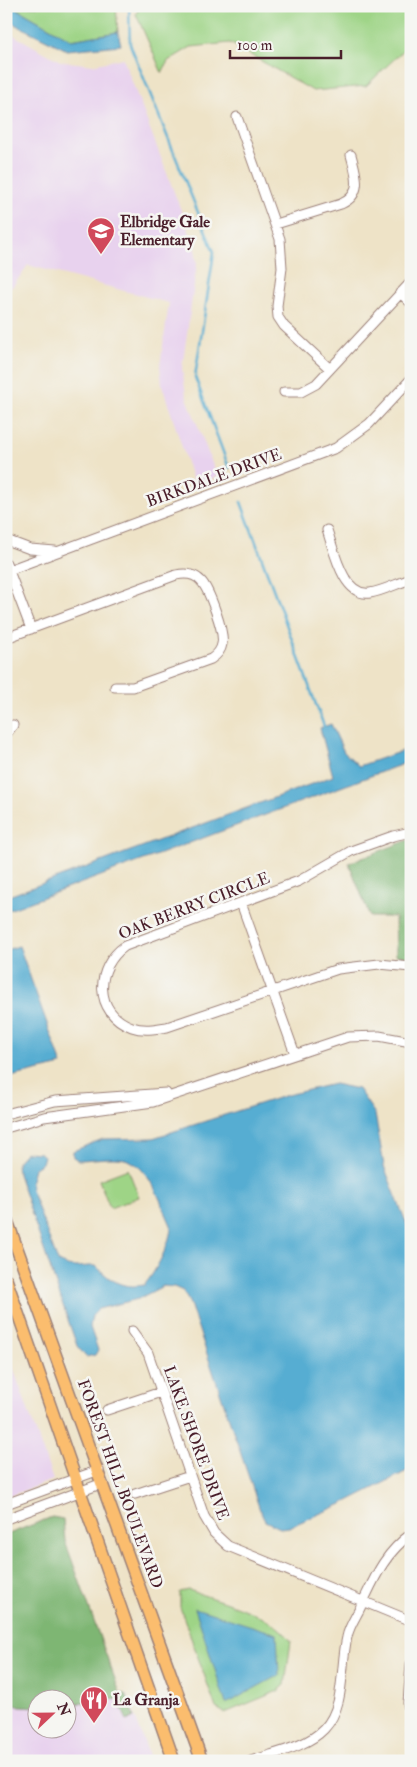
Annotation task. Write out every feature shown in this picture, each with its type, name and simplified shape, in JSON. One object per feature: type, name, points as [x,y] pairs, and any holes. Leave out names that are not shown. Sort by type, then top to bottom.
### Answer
[{"type":"main road","name":"FOREST HILL BOULEVARD","points":[[6,1218],[202,1761]]},
{"type":"main road","points":[[6,1279],[174,1761]]},
{"type":"street","points":[[237,117],[276,224],[282,268],[277,306],[278,317],[284,326],[330,369]]},
{"type":"street","points":[[276,224],[341,204],[351,198],[358,184],[351,155]]},
{"type":"street","points":[[284,392],[294,393],[312,388],[400,293],[410,285]]},
{"type":"street","points":[[400,293],[411,303]]},
{"type":"street","name":"BIRKDALE DRIVE","points":[[7,568],[58,551],[336,448],[369,424],[411,379]]},
{"type":"street","points":[[327,530],[346,582],[354,590],[370,593],[411,579]]},
{"type":"street","points":[[6,540],[30,549],[58,551]]},
{"type":"street","points":[[7,568],[31,629]]},
{"type":"street","points":[[6,638],[176,575],[187,574],[197,578],[205,586],[222,630],[223,641],[219,652],[211,659],[133,687],[115,687]]},
{"type":"street","points":[[6,734],[13,725]]},
{"type":"street","name":"OAK BERRY CIRCLE","points":[[411,832],[393,836],[351,851],[312,875],[125,946],[106,966],[103,993],[105,1002],[121,1022],[148,1030],[167,1027],[338,968],[379,964],[411,966]]},
{"type":"street","points":[[241,903],[295,1054]]},
{"type":"street","points":[[6,1128],[44,1117],[153,1102],[332,1041],[364,1036],[395,1038],[411,1042]]},
{"type":"street","points":[[6,1114],[55,1101],[176,1093]]},
{"type":"street","name":"LAKE SHORE DRIVE","points":[[132,1332],[148,1353],[208,1524],[228,1546],[411,1621]]},
{"type":"street","points":[[107,1410],[161,1392]]},
{"type":"street","points":[[6,1504],[98,1470]]},
{"type":"street","points":[[136,1494],[190,1476]]},
{"type":"street","points":[[6,1519],[103,1483]]},
{"type":"street","points":[[251,1761],[308,1740],[324,1729],[330,1721],[337,1704],[347,1635],[382,1563],[411,1534]]},
{"type":"street","points":[[411,1664],[408,1688],[411,1725]]},
{"type":"shaded area","name":"Elbridge Gale Elementary","points":[[6,31],[60,61],[93,65],[123,58],[195,247],[197,264],[182,368],[186,395],[217,476],[195,487],[162,385],[160,366],[169,303],[28,265],[13,286],[6,290]]},
{"type":"shaded area","points":[[6,1348],[53,1480],[6,1497]]},
{"type":"shaded area","points":[[127,1694],[151,1761],[6,1761],[6,1702],[28,1704],[28,1740],[78,1740],[78,1701]]},
{"type":"green space","points":[[12,6],[116,6],[118,32],[71,40]]},
{"type":"green space","points":[[140,6],[411,6],[411,43],[366,86],[313,91],[230,43],[191,47],[168,61],[162,73],[136,14]]},
{"type":"green space","points":[[411,839],[411,958],[396,955],[395,917],[370,917],[349,863]]},
{"type":"green space","points":[[128,1169],[139,1197],[110,1208],[99,1180]]},
{"type":"green space","points":[[52,1517],[63,1519],[65,1541],[120,1693],[126,1694],[134,1717],[127,1721],[118,1699],[78,1704],[78,1690],[28,1690],[28,1706],[6,1705],[6,1535]]},
{"type":"green space","points":[[189,1590],[259,1616],[282,1631],[291,1641],[285,1685],[278,1691],[225,1713],[216,1708],[180,1607],[180,1592]]},
{"type":"water","points":[[6,6],[12,6],[71,40],[118,32],[121,45],[67,50],[6,20]]},
{"type":"water","points":[[331,724],[344,752],[359,766],[411,748],[411,761],[6,911],[6,897],[333,776],[320,728]]},
{"type":"water","points":[[19,946],[62,1065],[6,1078],[6,950]]},
{"type":"water","points":[[334,1084],[358,1089],[375,1114],[384,1166],[411,1235],[411,1469],[342,1504],[289,1527],[280,1528],[265,1521],[261,1513],[190,1304],[183,1291],[174,1287],[163,1286],[138,1299],[98,1309],[92,1316],[90,1327],[98,1350],[95,1355],[86,1357],[77,1346],[18,1174],[17,1162],[26,1152],[40,1153],[44,1156],[42,1163],[34,1168],[31,1189],[58,1262],[73,1267],[96,1266],[117,1283],[129,1286],[144,1285],[162,1256],[171,1231],[171,1225],[154,1187],[141,1169],[125,1159],[78,1160],[73,1157],[73,1151],[103,1139],[153,1138],[287,1095]]},
{"type":"water","points":[[195,1608],[277,1634],[279,1675],[226,1704]]},
{"type":"waterway","points":[[129,6],[130,44],[214,252],[195,377],[229,468]]},
{"type":"waterway","points":[[241,502],[325,729]]},
{"type":"place","name":"Elbridge Gale Elementary","points":[[101,255]]},
{"type":"place","name":"La Granja","points":[[94,1724]]}]
